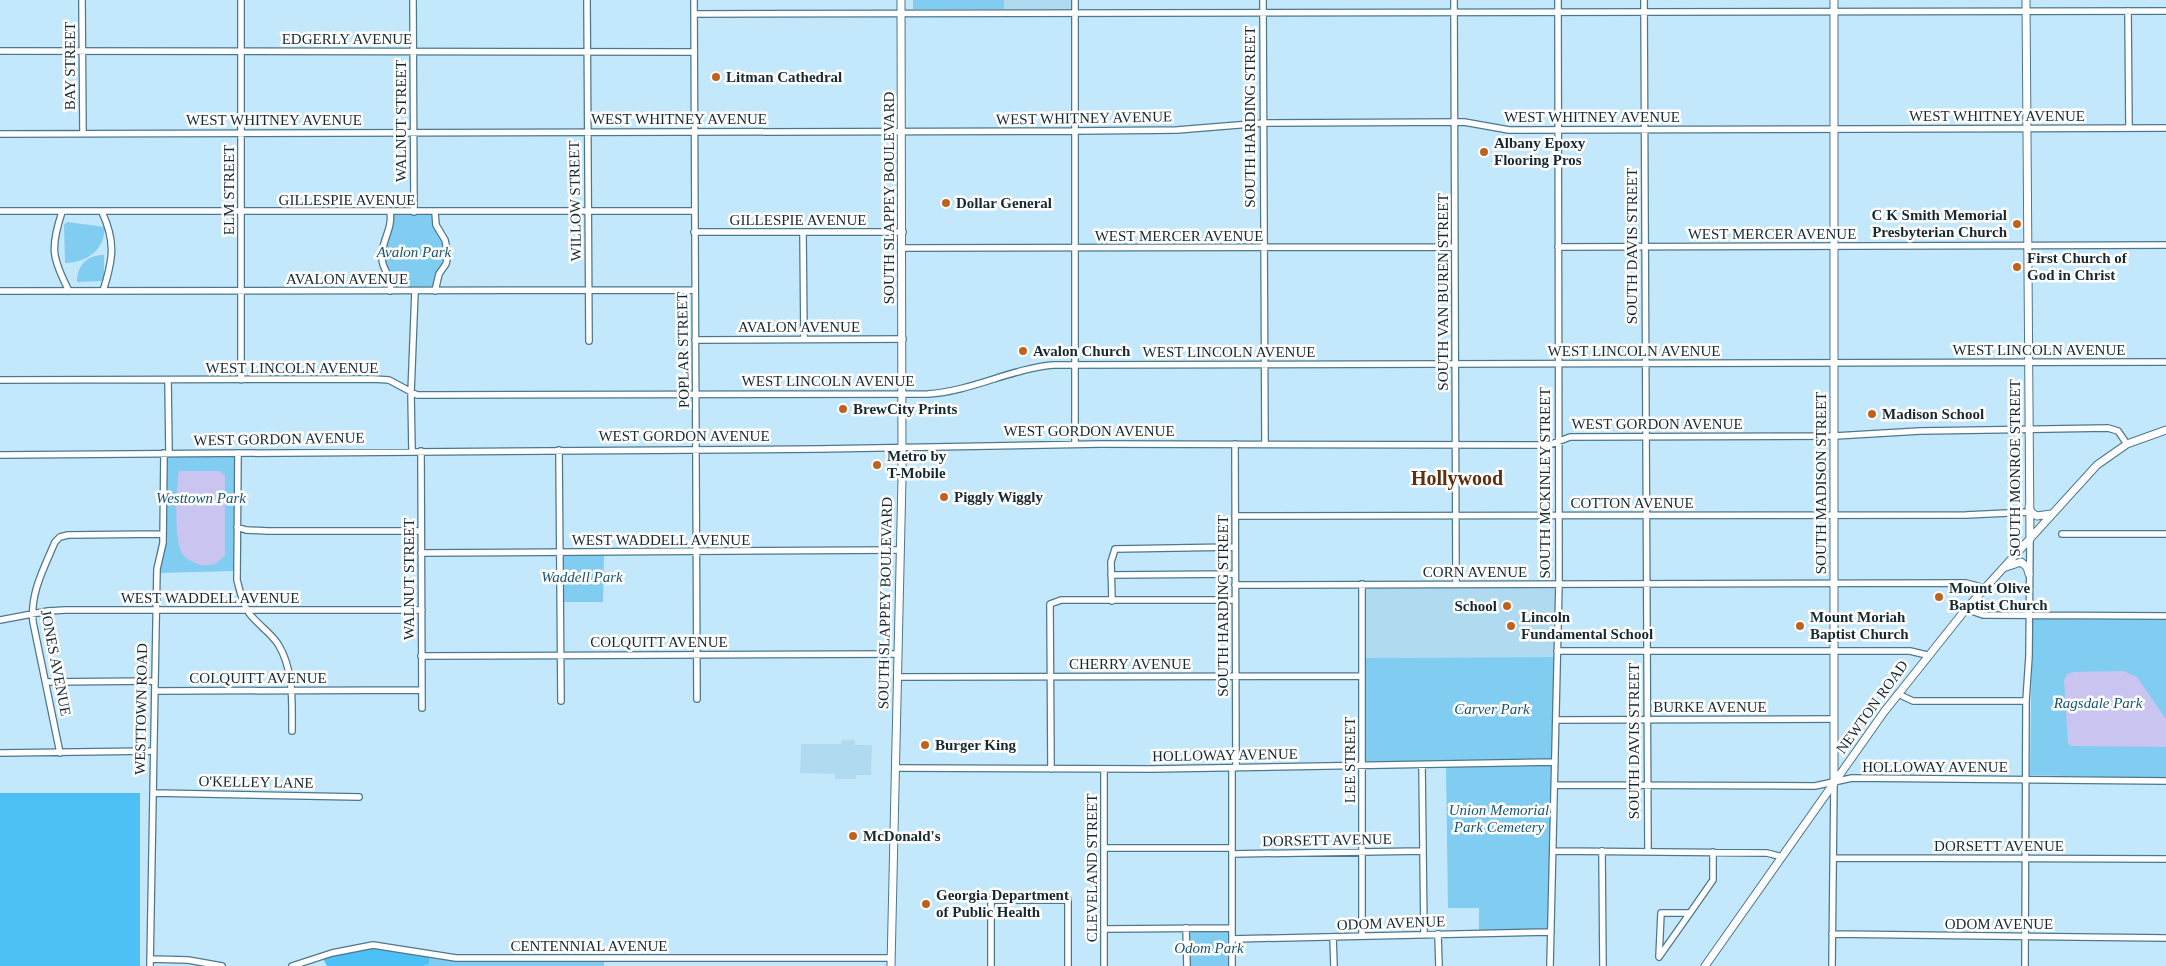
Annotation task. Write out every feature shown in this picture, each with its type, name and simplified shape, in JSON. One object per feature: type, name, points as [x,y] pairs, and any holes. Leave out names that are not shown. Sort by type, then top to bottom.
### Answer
[{"type":"main road","name":"SOUTH SLAPPEY BOULEVARD","points":[[891,962],[902,447],[901,0]]},
{"type":"main road","name":"SOUTH MADISON STREET","points":[[1834,0],[1834,782]]},
{"type":"main road","name":"SOUTH MONROE STREET","points":[[2026,0],[2030,539]]},
{"type":"main road","points":[[2127,444],[2166,430]]},
{"type":"main road","name":"NEWTON ROAD","points":[[1705,966],[1834,782],[1928,655],[1966,609],[2097,465],[2127,444]]},
{"type":"main road","points":[[2029,508],[2035,516],[2051,514]]},
{"type":"main road","points":[[2003,568],[2021,562],[2027,567],[2029,574]]},
{"type":"street","name":"BAY STREET","points":[[82,0],[83,133]]},
{"type":"street","name":"ELM STREET","points":[[241,0],[241,380]]},
{"type":"street","name":"WALNUT STREET","points":[[413,0],[414,212]]},
{"type":"street","name":"WILLOW STREET","points":[[587,0],[588,341]]},
{"type":"street","name":"POPLAR STREET","points":[[694,0],[697,699]]},
{"type":"street","points":[[1075,0],[1075,444]]},
{"type":"street","name":"SOUTH HARDING STREET","points":[[1263,0],[1265,444]]},
{"type":"street","name":"SOUTH VAN BUREN STREET","points":[[1454,0],[1456,584]]},
{"type":"street","name":"SOUTH MCKINLEY STREET","points":[[1550,966],[1559,583],[1557,364],[1558,0]]},
{"type":"street","name":"SOUTH DAVIS STREET","points":[[1644,0],[1648,852]]},
{"type":"street","points":[[2128,11],[2129,128]]},
{"type":"street","points":[[694,14],[2166,11]]},
{"type":"street","name":"EDGERLY AVENUE","points":[[0,51],[694,52]]},
{"type":"street","name":"WEST WHITNEY AVENUE","points":[[0,134],[1076,131],[1177,130],[1263,123],[1455,122],[1473,123],[1497,130],[2166,128]]},
{"type":"street","name":"GILLESPIE AVENUE","points":[[0,212],[694,211]]},
{"type":"street","points":[[62,212],[55,232],[54,255],[69,291]]},
{"type":"street","points":[[102,212],[111,234],[113,249],[103,291]]},
{"type":"street","points":[[390,212],[391,225],[384,241],[382,258],[382,264],[390,274],[390,291]]},
{"type":"street","points":[[434,212],[436,225],[445,240],[448,254],[446,264],[439,274],[435,291]]},
{"type":"street","name":"GILLESPIE AVENUE","points":[[694,232],[903,232]]},
{"type":"street","points":[[803,232],[804,339]]},
{"type":"street","name":"WEST MERCER AVENUE","points":[[1558,247],[2166,245]]},
{"type":"street","name":"WEST MERCER AVENUE","points":[[903,248],[1455,247]]},
{"type":"street","name":"AVALON AVENUE","points":[[0,291],[694,290]]},
{"type":"street","points":[[412,451],[411,392],[415,291]]},
{"type":"street","name":"AVALON AVENUE","points":[[695,340],[903,339]]},
{"type":"street","name":"WEST LINCOLN AVENUE","points":[[0,380],[373,379],[389,380],[411,392],[435,395],[902,394],[958,391],[1019,370],[1035,367],[1074,365],[2166,362]]},
{"type":"street","points":[[167,453],[168,380]]},
{"type":"street","name":"WEST GORDON AVENUE","points":[[0,455],[1075,444],[1549,445],[1570,437],[1835,436],[1920,431],[2108,428],[2118,431],[2127,444]]},
{"type":"street","name":"SOUTH HARDING STREET","points":[[1232,966],[1235,444]]},
{"type":"street","points":[[559,450],[561,701]]},
{"type":"street","name":"WALNUT STREET","points":[[421,451],[422,708]]},
{"type":"street","name":"WESTTOWN ROAD","points":[[150,966],[156,569],[163,534],[167,453]]},
{"type":"street","points":[[238,453],[237,580],[242,600],[248,612],[279,646],[291,679],[292,731]]},
{"type":"street","name":"COTTON AVENUE","points":[[1235,516],[1966,515],[2029,508]]},
{"type":"street","points":[[236,527],[261,531],[421,531]]},
{"type":"street","name":"JONES AVENUE","points":[[60,753],[32,614],[35,592],[55,542],[60,537],[68,535],[163,534]]},
{"type":"street","points":[[2062,534],[2166,534]]},
{"type":"street","name":"SOUTH MONROE STREET","points":[[2025,966],[2026,701],[2030,539]]},
{"type":"street","points":[[1112,601],[1113,554],[1115,549],[1120,547],[1235,548]]},
{"type":"street","name":"WEST WADDELL AVENUE","points":[[421,553],[900,550]]},
{"type":"street","points":[[1112,575],[1235,574]]},
{"type":"street","name":"CORN AVENUE","points":[[1235,585],[1966,583],[1985,588]]},
{"type":"street","name":"LEE STREET","points":[[1362,584],[1362,936]]},
{"type":"street","points":[[1051,769],[1050,604],[1056,600],[1235,600]]},
{"type":"street","points":[[1966,609],[1983,615],[2166,616]]},
{"type":"street","name":"WEST WADDELL AVENUE","points":[[0,620],[65,610],[248,612],[422,610]]},
{"type":"street","points":[[1557,651],[1834,650],[1910,651],[1928,655]]},
{"type":"street","name":"COLQUITT AVENUE","points":[[421,656],[898,654]]},
{"type":"street","name":"CHERRY AVENUE","points":[[897,677],[1362,676]]},
{"type":"street","points":[[46,682],[155,681]]},
{"type":"street","name":"COLQUITT AVENUE","points":[[155,691],[422,690]]},
{"type":"street","points":[[1898,694],[1913,701],[2026,701]]},
{"type":"street","name":"BURKE AVENUE","points":[[1556,720],[1834,719]]},
{"type":"street","points":[[0,753],[153,751]]},
{"type":"street","name":"HOLLOWAY AVENUE","points":[[895,768],[1234,768],[1555,762]]},
{"type":"street","points":[[1422,765],[1424,934]]},
{"type":"street","name":"CLEVELAND STREET","points":[[1104,769],[1106,928],[1104,966]]},
{"type":"street","name":"HOLLOWAY AVENUE","points":[[1555,785],[1816,786],[1852,778],[2166,780]]},
{"type":"street","name":"SOUTH MADISON STREET","points":[[1832,966],[1834,782]]},
{"type":"street","name":"O'KELLEY LANE","points":[[152,793],[359,796]]},
{"type":"street","name":"DORSETT AVENUE","points":[[1105,848],[1232,851],[1423,851]]},
{"type":"street","points":[[1553,851],[1767,853],[1782,857]]},
{"type":"street","points":[[1602,851],[1603,966]]},
{"type":"street","points":[[1690,913],[1661,912],[1659,957],[1676,933],[1690,913],[1713,880],[1713,852]]},
{"type":"street","name":"DORSETT AVENUE","points":[[1833,858],[2166,859]]},
{"type":"street","points":[[991,966],[992,900],[1068,900],[1068,966]]},
{"type":"street","points":[[1106,928],[1232,928]]},
{"type":"street","points":[[1186,928],[1187,966]]},
{"type":"street","name":"ODOM AVENUE","points":[[1232,940],[1551,932]]},
{"type":"street","points":[[1438,934],[1439,966]]},
{"type":"street","name":"ODOM AVENUE","points":[[1832,934],[2166,938]]},
{"type":"street","points":[[1333,937],[1334,966]]},
{"type":"street","name":"CENTENNIAL AVENUE","points":[[292,966],[332,954],[374,945],[456,958],[891,962]]},
{"type":"street","points":[[150,959],[188,960],[222,966]]},
{"type":"shaded area","points":[[1004,0],[1072,0],[1072,9],[1004,9]]},
{"type":"shaded area","points":[[179,471],[219,471],[225,475],[225,555],[212,565],[195,563],[185,557],[181,550],[178,540],[176,515]]},
{"type":"shaded area","points":[[1365,585],[1557,585],[1556,657],[1364,658]]},
{"type":"shaded area","points":[[2123,671],[2137,677],[2166,719],[2166,747],[2071,746],[2068,744],[2064,680],[2067,674],[2074,672]]},
{"type":"shaded area","points":[[842,740],[854,740],[855,745],[872,745],[871,775],[856,775],[856,779],[835,779],[835,774],[800,773],[801,744],[841,744]]},
{"type":"shaded area","points":[[0,793],[140,793],[140,966],[0,966]]},
{"type":"shaded area","points":[[364,946],[429,954],[429,964],[423,966],[327,966],[322,957]]},
{"type":"green space","points":[[913,0],[1004,0],[1004,9],[913,9]]},
{"type":"green space","name":"Avalon Park","points":[[434,212],[447,254],[435,291],[391,291],[384,252],[391,213]]},
{"type":"green space","points":[[67,222],[105,227],[101,243],[93,254],[80,260],[65,263],[64,225]]},
{"type":"green space","points":[[98,255],[104,255],[104,279],[101,281],[77,282],[77,276],[84,262]]},
{"type":"green space","name":"Westtown Park","points":[[237,454],[235,571],[158,573],[166,455]]},
{"type":"green space","name":"Waddell Park","points":[[561,553],[604,553],[603,602],[561,602]]},
{"type":"green space","name":"Ragsdale Park","points":[[2030,616],[2166,617],[2166,779],[2030,775],[2032,635]]},
{"type":"green space","name":"Carver Park","points":[[1556,657],[1554,761],[1364,764],[1364,658]]},
{"type":"green space","name":"Union Memorial Park Cemetery","points":[[1554,764],[1550,930],[1479,932],[1479,908],[1448,908],[1446,766]]},
{"type":"green space","name":"Odom Park","points":[[1187,929],[1231,929],[1232,966],[1187,966]]},
{"type":"green space","points":[[429,954],[443,957],[604,958],[604,966],[423,966],[429,964]]},
{"type":"place","name":"Litman Cathedral","points":[[716,77]]},
{"type":"place","name":"Albany Epoxy Flooring Pros","points":[[1484,152]]},
{"type":"place","name":"Dollar General","points":[[946,203]]},
{"type":"place","name":"C K Smith Memorial Presbyterian Church","points":[[2017,224]]},
{"type":"place","name":"First Church of God in Christ","points":[[2017,267]]},
{"type":"place","name":"Avalon Church","points":[[1023,351]]},
{"type":"place","name":"BrewCity Prints","points":[[843,409]]},
{"type":"place","name":"Madison School","points":[[1872,414]]},
{"type":"place","name":"Metro by T-Mobile","points":[[877,465]]},
{"type":"place","name":"Piggly Wiggly","points":[[944,497]]},
{"type":"place","name":"Mount Olive Baptist Church","points":[[1939,597]]},
{"type":"place","name":"School","points":[[1507,606]]},
{"type":"place","name":"Lincoln Fundamental School","points":[[1511,626]]},
{"type":"place","name":"Mount Moriah Baptist Church","points":[[1800,626]]},
{"type":"place","name":"Burger King","points":[[925,745]]},
{"type":"place","name":"McDonald's","points":[[853,836]]},
{"type":"place","name":"Georgia Department of Public Health","points":[[926,904]]},
{"type":"district","name":"Hollywood","points":[[1457,478]]}]
